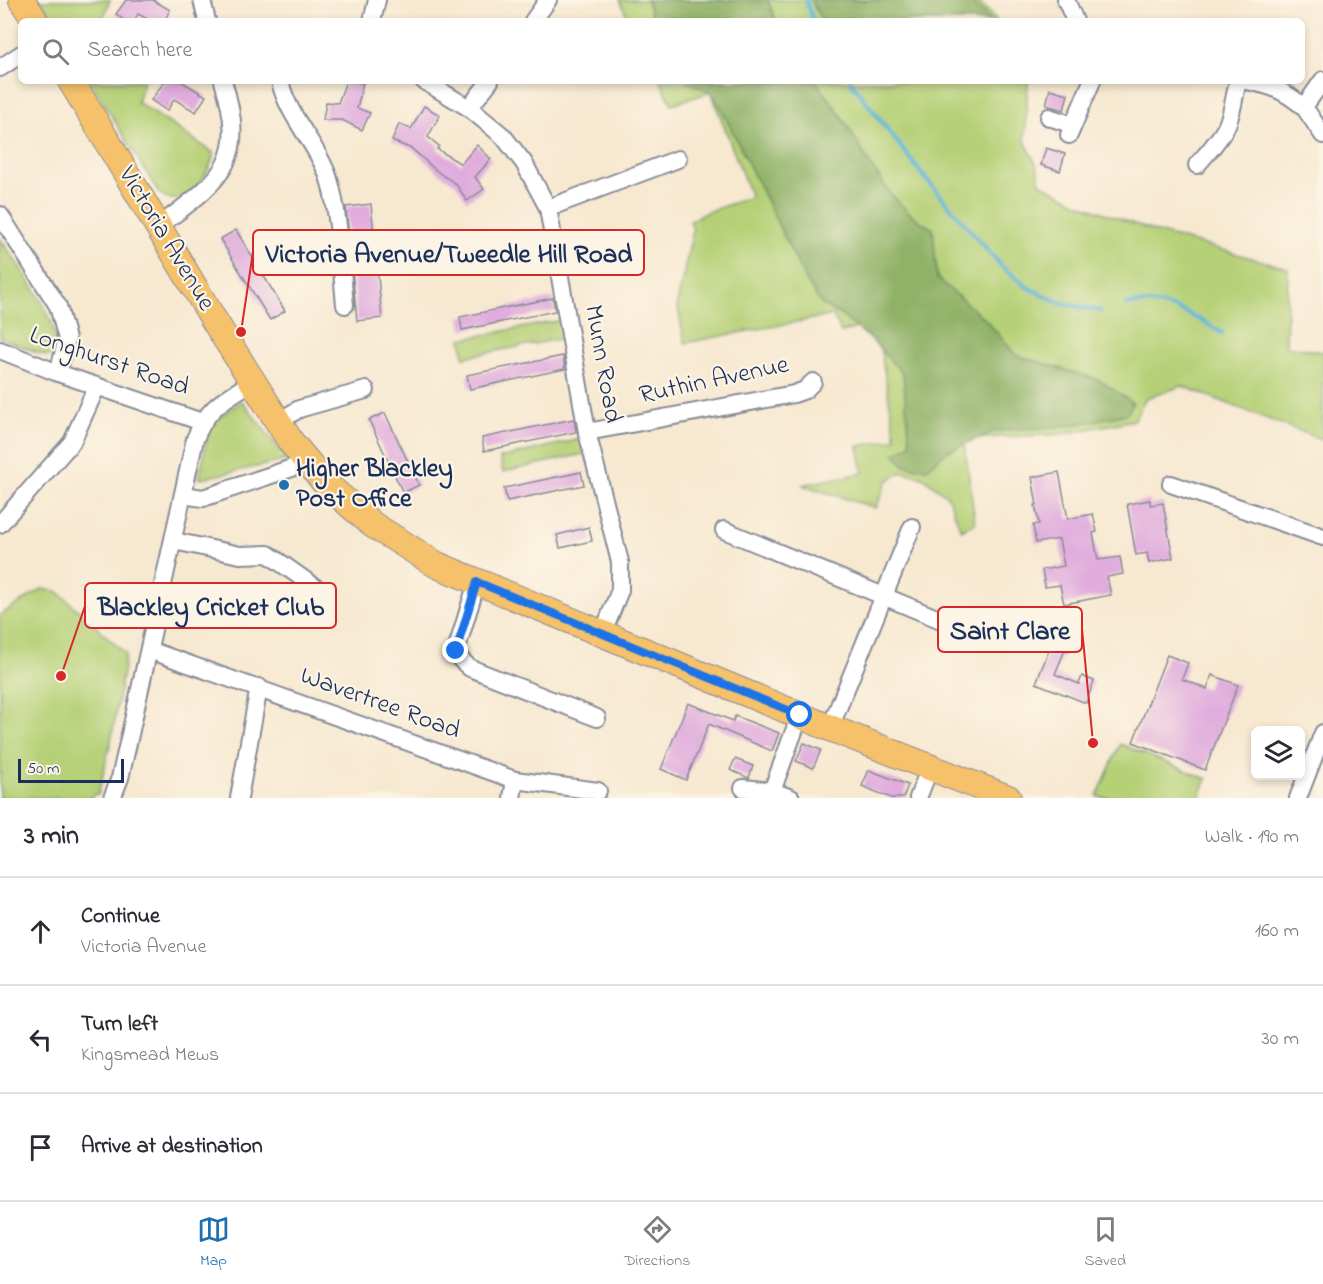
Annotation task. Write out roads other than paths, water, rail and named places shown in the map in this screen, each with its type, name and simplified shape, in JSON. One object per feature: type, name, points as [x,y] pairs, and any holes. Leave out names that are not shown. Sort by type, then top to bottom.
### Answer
[{"type":"main road","points":[[22,0],[33,18]]},
{"type":"main road","name":"Victoria Avenue","points":[[73,84],[252,382],[303,459],[347,504],[389,537],[437,565],[477,582],[830,728],[1008,798]]},
{"type":"street","points":[[202,0],[206,18]]},
{"type":"street","points":[[373,18],[377,0]]},
{"type":"street","points":[[535,18],[548,0]]},
{"type":"street","points":[[1066,0],[1074,18]]},
{"type":"street","points":[[0,68],[18,56]]},
{"type":"street","points":[[1304,107],[1323,80]]},
{"type":"street","points":[[159,226],[198,196],[220,174],[228,157],[232,141],[231,106],[224,84]]},
{"type":"street","points":[[281,84],[291,109],[328,174],[335,205],[345,305]]},
{"type":"street","name":"Munn Road","points":[[429,84],[469,108],[503,136],[533,178],[548,208],[587,432],[620,562],[620,590],[603,633]]},
{"type":"street","points":[[469,108],[488,84]]},
{"type":"street","points":[[1048,117],[1071,130],[1091,84]]},
{"type":"street","points":[[1197,165],[1226,127],[1237,84]]},
{"type":"street","points":[[1261,84],[1290,95],[1304,107],[1323,135]]},
{"type":"street","points":[[548,208],[678,159]]},
{"type":"street","points":[[0,215],[58,306],[67,339],[58,373]]},
{"type":"street","name":"Longhurst Road","points":[[0,350],[58,373],[202,422]]},
{"type":"street","points":[[112,798],[120,778],[195,439],[202,422],[214,407],[252,382]]},
{"type":"street","name":"Ruthin Avenue","points":[[587,432],[794,394],[805,390],[813,382]]},
{"type":"street","points":[[0,524],[72,442],[97,386]]},
{"type":"street","points":[[278,422],[299,409],[366,390]]},
{"type":"street","points":[[183,495],[203,498],[292,468],[303,459]]},
{"type":"street","points":[[1172,484],[1323,537]]},
{"type":"street","points":[[830,728],[912,527]]},
{"type":"street","points":[[724,530],[946,622]]},
{"type":"street","points":[[174,541],[240,555],[268,554],[319,590]]},
{"type":"street","points":[[477,582],[456,651],[460,660],[470,668],[597,718]]},
{"type":"street","name":"Wavertree Road","points":[[149,650],[260,687],[514,780],[598,791]]},
{"type":"street","points":[[239,798],[260,687]]},
{"type":"street","points":[[772,791],[800,715]]},
{"type":"street","points":[[1298,798],[1323,733]]},
{"type":"street","points":[[918,798],[930,767]]},
{"type":"street","points":[[512,798],[514,780]]},
{"type":"street","points":[[743,788],[772,791],[791,798]]},
{"type":"waterway","points":[[806,0],[812,18]]},
{"type":"waterway","points":[[852,84],[926,179],[1001,266],[1027,287],[1060,303],[1100,311]]},
{"type":"waterway","points":[[1126,305],[1153,304],[1177,309],[1222,333]]},
{"type":"place","name":"Victoria Avenue/Tweedle Hill Road","points":[[241,332]]},
{"type":"place","name":"Higher Blackley Post Office","points":[[284,485]]},
{"type":"place","name":"Blackley Cricket Club","points":[[61,676]]},
{"type":"place","name":"Saint Clare","points":[[1093,743]]}]
